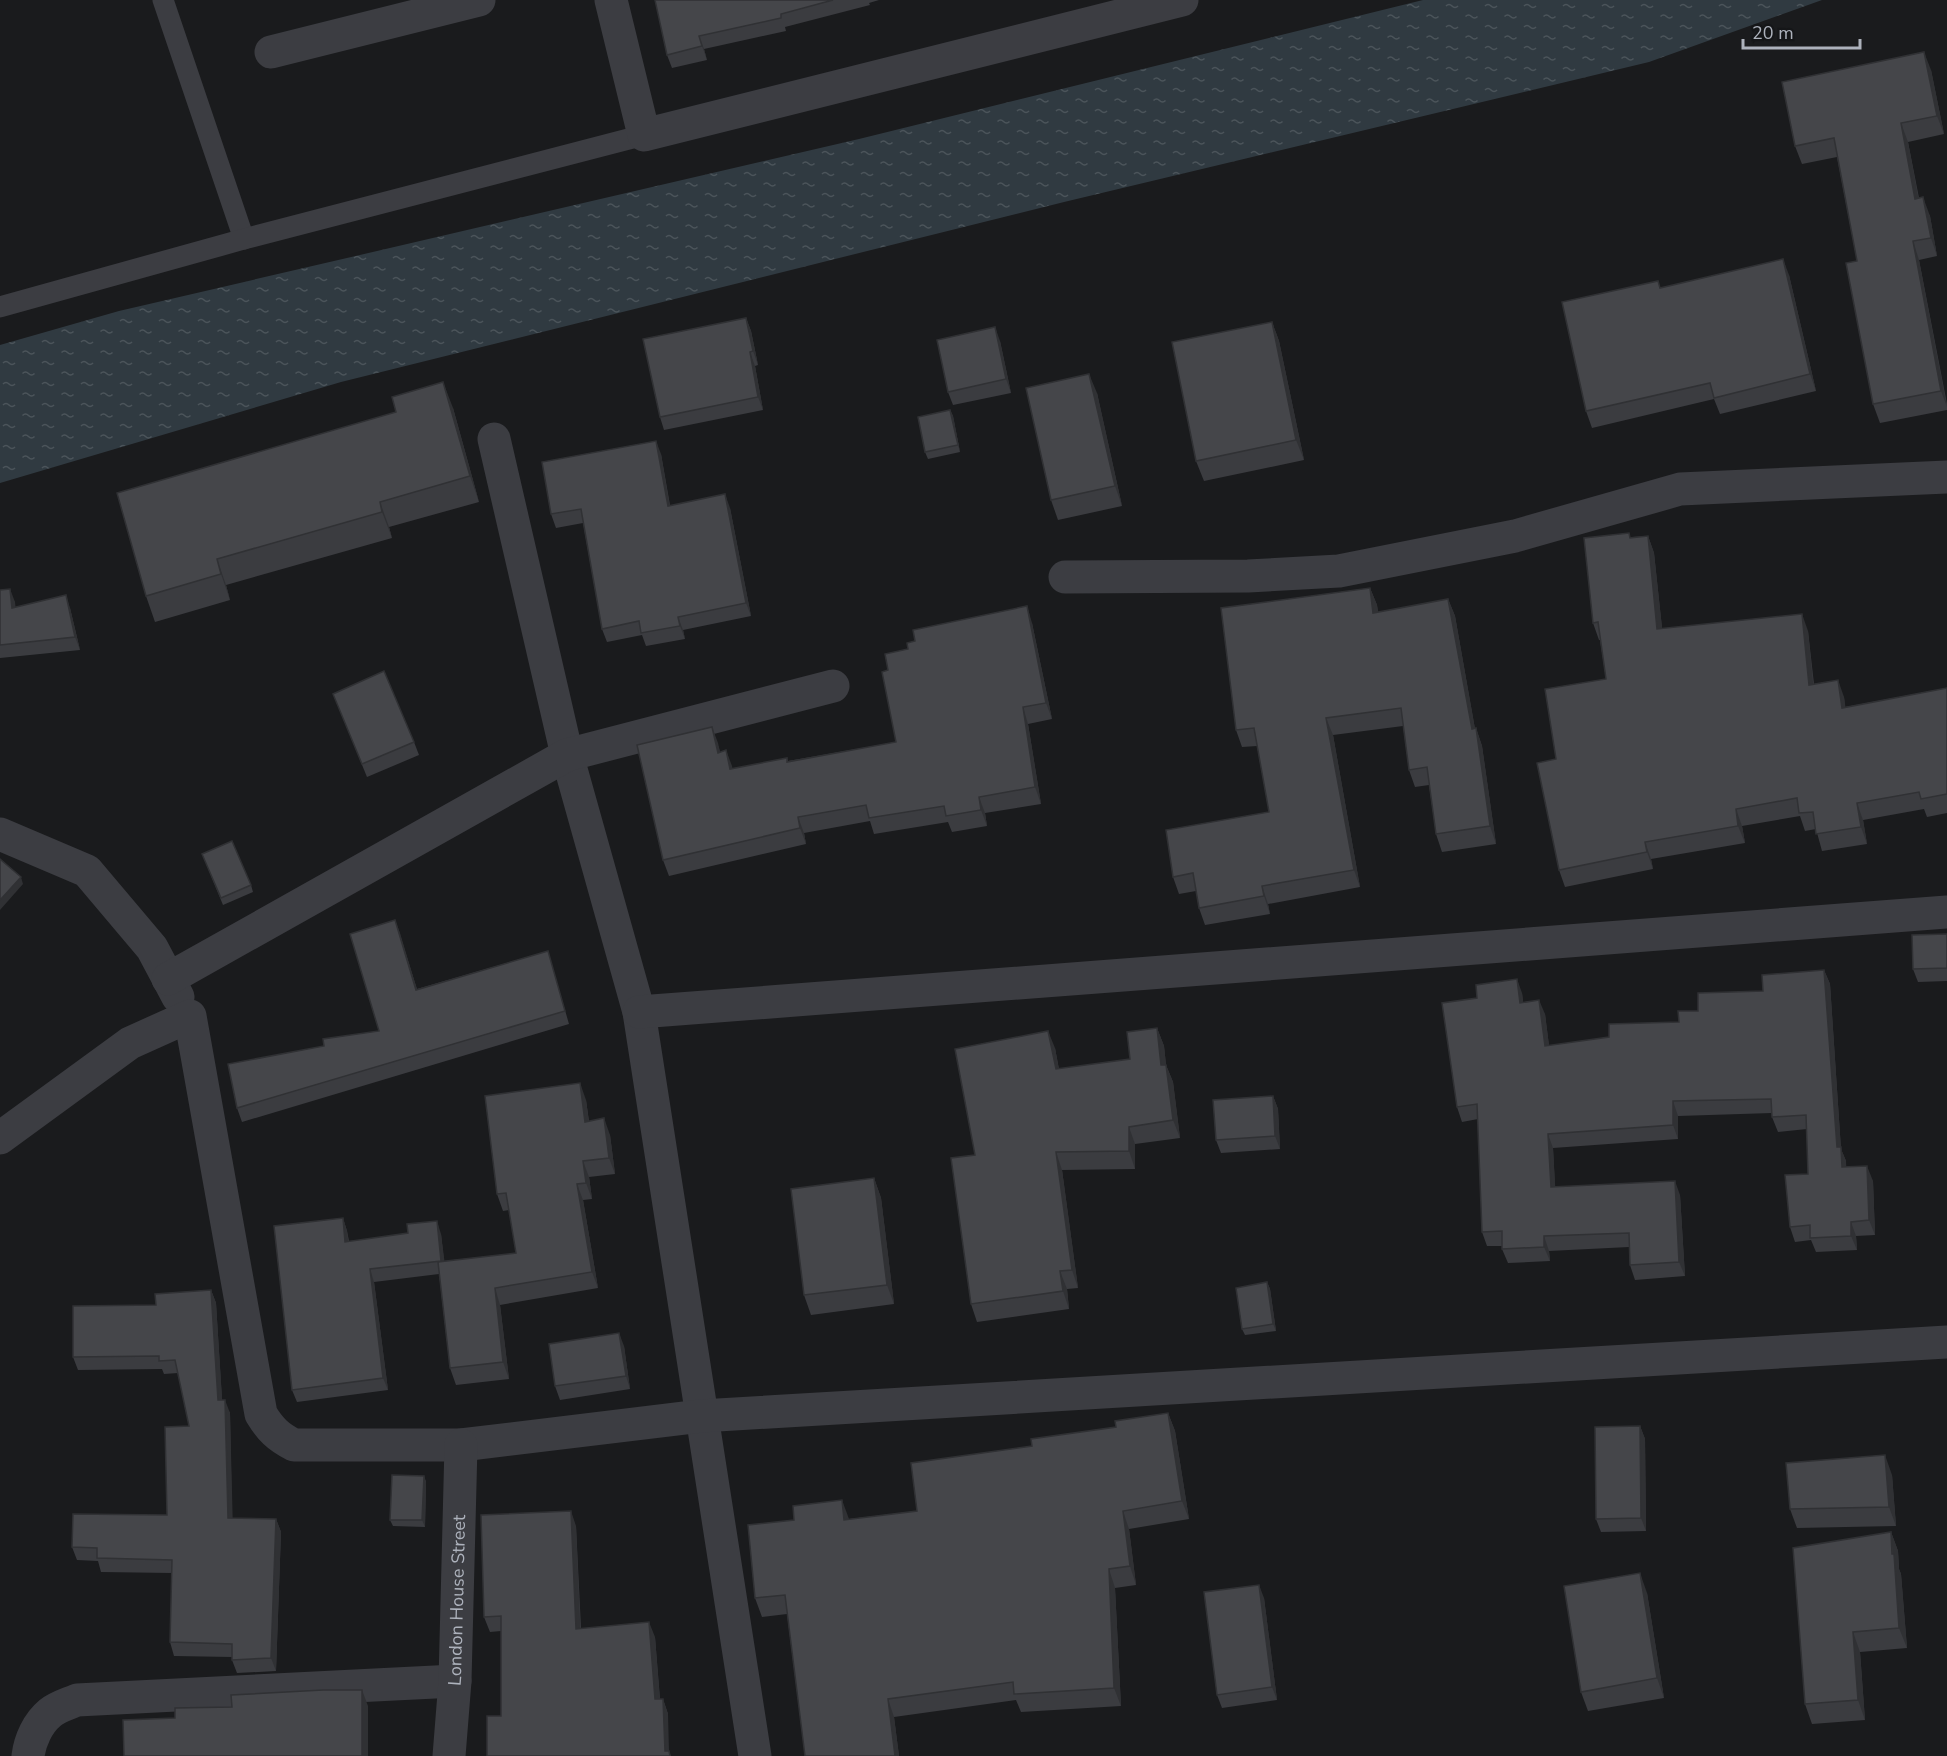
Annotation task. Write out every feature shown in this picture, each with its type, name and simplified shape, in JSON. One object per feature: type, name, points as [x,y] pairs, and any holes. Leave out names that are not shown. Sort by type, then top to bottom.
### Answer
[{"type":"street","points":[[271,51],[479,0]]},
{"type":"street","points":[[611,0],[644,135],[1182,0]]},
{"type":"street","points":[[494,439],[567,755],[639,1012],[755,1756]]},
{"type":"street","points":[[1065,577],[1248,576],[1339,571],[1515,536],[1680,489],[1947,477]]},
{"type":"street","points":[[168,979],[567,755],[832,686]]},
{"type":"street","points":[[0,834],[87,871],[152,948],[189,1016],[261,1414],[268,1427],[279,1437],[294,1445],[461,1445],[701,1416],[1947,1342]]},
{"type":"street","points":[[639,1012],[1947,912]]},
{"type":"street","points":[[0,1138],[130,1043],[189,1016]]},
{"type":"street","name":"London House Street","points":[[449,1756],[455,1681],[461,1445]]},
{"type":"street","points":[[28,1756],[37,1728],[51,1713],[77,1700],[455,1681]]},
{"type":"lane","points":[[163,0],[244,239]]},
{"type":"lane","points":[[0,307],[244,239],[644,135]]},
{"type":"water","points":[[1423,0],[1822,0],[1649,62],[1064,202],[341,382],[0,483],[0,345],[119,311],[859,139]]},
{"type":"building","points":[[655,0],[833,0],[781,14],[781,18],[699,36],[702,46],[667,55]]},
{"type":"building","points":[[1924,52],[1937,116],[1901,123],[1915,199],[1923,197],[1931,238],[1913,241],[1941,391],[1873,404],[1846,263],[1857,261],[1834,138],[1795,146],[1782,82]]},
{"type":"building","points":[[1783,259],[1810,374],[1714,398],[1710,383],[1586,411],[1562,302],[1658,281],[1660,288]]},
{"type":"building","points":[[746,318],[753,351],[750,352],[758,397],[660,417],[643,339]]},
{"type":"building","points":[[1272,322],[1296,440],[1196,461],[1172,342]]},
{"type":"building","points":[[995,327],[1006,379],[948,392],[937,340]]},
{"type":"building","points":[[1089,374],[1115,486],[1051,500],[1026,388]]},
{"type":"building","points":[[443,382],[470,476],[380,502],[382,512],[217,559],[221,574],[146,596],[117,493],[396,412],[392,397]]},
{"type":"building","points":[[950,410],[958,445],[925,452],[918,417]]},
{"type":"building","points":[[656,441],[668,506],[725,494],[746,603],[678,617],[680,626],[641,633],[639,621],[602,629],[581,509],[551,514],[542,462]]},
{"type":"building","points":[[1629,533],[1630,538],[1648,536],[1657,629],[1802,614],[1809,685],[1838,680],[1842,708],[1947,688],[1947,794],[1921,799],[1919,792],[1857,803],[1861,827],[1816,834],[1813,812],[1799,813],[1797,798],[1736,809],[1738,826],[1645,842],[1647,852],[1559,870],[1537,763],[1556,759],[1545,689],[1606,679],[1598,622],[1593,623],[1584,538]]},
{"type":"building","points":[[1370,588],[1373,613],[1448,599],[1472,729],[1476,728],[1490,826],[1436,834],[1427,767],[1409,770],[1401,708],[1326,718],[1354,870],[1262,886],[1264,896],[1199,908],[1193,873],[1173,877],[1166,830],[1269,812],[1254,728],[1236,730],[1221,608]]},
{"type":"building","points":[[10,589],[12,608],[66,595],[75,637],[0,645],[0,590]]},
{"type":"building","points":[[1027,606],[1046,703],[1023,707],[1035,787],[979,797],[981,810],[946,816],[944,806],[869,818],[866,805],[798,817],[800,828],[663,860],[637,745],[712,727],[718,753],[726,750],[730,769],[787,758],[787,762],[896,742],[882,672],[888,670],[885,654],[908,649],[907,643],[915,641],[913,630]]},
{"type":"building","points":[[384,671],[414,742],[362,764],[333,694]]},
{"type":"building","points":[[232,841],[251,885],[221,898],[202,854]]},
{"type":"building","points":[[0,859],[21,877],[0,900]]},
{"type":"building","points":[[395,920],[416,990],[548,951],[565,1011],[237,1108],[228,1064],[324,1046],[323,1039],[379,1031],[350,934]]},
{"type":"building","points":[[1947,934],[1947,968],[1913,969],[1912,935]]},
{"type":"building","points":[[1824,970],[1837,1147],[1841,1147],[1842,1167],[1867,1166],[1869,1220],[1851,1222],[1851,1236],[1810,1238],[1810,1225],[1790,1227],[1785,1175],[1808,1174],[1806,1115],[1772,1117],[1771,1099],[1673,1101],[1673,1125],[1548,1134],[1551,1187],[1675,1181],[1679,1262],[1630,1265],[1629,1233],[1544,1236],[1544,1247],[1502,1249],[1502,1231],[1482,1232],[1477,1104],[1457,1107],[1442,1003],[1477,998],[1476,985],[1517,979],[1520,1003],[1539,1000],[1545,1046],[1609,1037],[1609,1024],[1679,1022],[1678,1011],[1698,1011],[1698,993],[1763,991],[1762,975]]},
{"type":"building","points":[[1157,1028],[1161,1065],[1166,1065],[1173,1120],[1129,1127],[1129,1151],[1056,1152],[1072,1270],[1060,1271],[1063,1291],[971,1304],[951,1158],[975,1155],[955,1049],[1048,1031],[1056,1069],[1130,1059],[1127,1032]]},
{"type":"building","points":[[580,1083],[585,1122],[604,1118],[609,1158],[583,1161],[586,1183],[577,1184],[592,1272],[495,1288],[503,1362],[450,1368],[438,1262],[516,1253],[506,1193],[497,1194],[485,1096]]},
{"type":"building","points":[[1273,1096],[1275,1136],[1216,1140],[1213,1100]]},
{"type":"building","points":[[874,1178],[887,1285],[804,1295],[791,1189]]},
{"type":"building","points":[[343,1218],[345,1242],[408,1233],[407,1224],[437,1221],[441,1261],[370,1269],[383,1378],[292,1390],[274,1226]]},
{"type":"building","points":[[1267,1282],[1273,1324],[1242,1329],[1236,1288]]},
{"type":"building","points":[[211,1290],[218,1400],[225,1400],[228,1518],[276,1519],[271,1658],[232,1660],[232,1644],[170,1642],[172,1560],[97,1558],[97,1548],[72,1547],[73,1514],[167,1515],[165,1427],[189,1426],[175,1360],[159,1361],[159,1356],[73,1357],[73,1306],[156,1305],[155,1294]]},
{"type":"building","points":[[619,1333],[626,1376],[555,1386],[549,1344]]},
{"type":"building","points":[[1168,1413],[1182,1501],[1123,1511],[1130,1566],[1109,1569],[1114,1688],[1014,1694],[1013,1682],[888,1699],[895,1756],[805,1756],[785,1595],[755,1598],[748,1525],[794,1520],[793,1506],[842,1500],[844,1520],[917,1511],[911,1463],[1032,1446],[1031,1439],[1116,1427],[1115,1421]]},
{"type":"building","points":[[1640,1426],[1641,1518],[1596,1519],[1595,1427]]},
{"type":"building","points":[[1885,1455],[1889,1507],[1790,1509],[1786,1463]]},
{"type":"building","points":[[392,1475],[424,1476],[422,1520],[390,1520]]},
{"type":"building","points":[[571,1511],[576,1629],[649,1622],[655,1699],[663,1699],[665,1751],[669,1751],[670,1756],[487,1756],[487,1716],[501,1716],[501,1616],[484,1617],[481,1515]]},
{"type":"building","points":[[1891,1532],[1899,1628],[1853,1632],[1858,1700],[1805,1704],[1793,1548]]},
{"type":"building","points":[[1640,1573],[1657,1678],[1581,1692],[1564,1586]]},
{"type":"building","points":[[1259,1585],[1272,1687],[1217,1695],[1204,1592]]},
{"type":"building","points":[[362,1690],[362,1756],[124,1756],[123,1720],[175,1718],[175,1708],[232,1707],[231,1695]]}]
